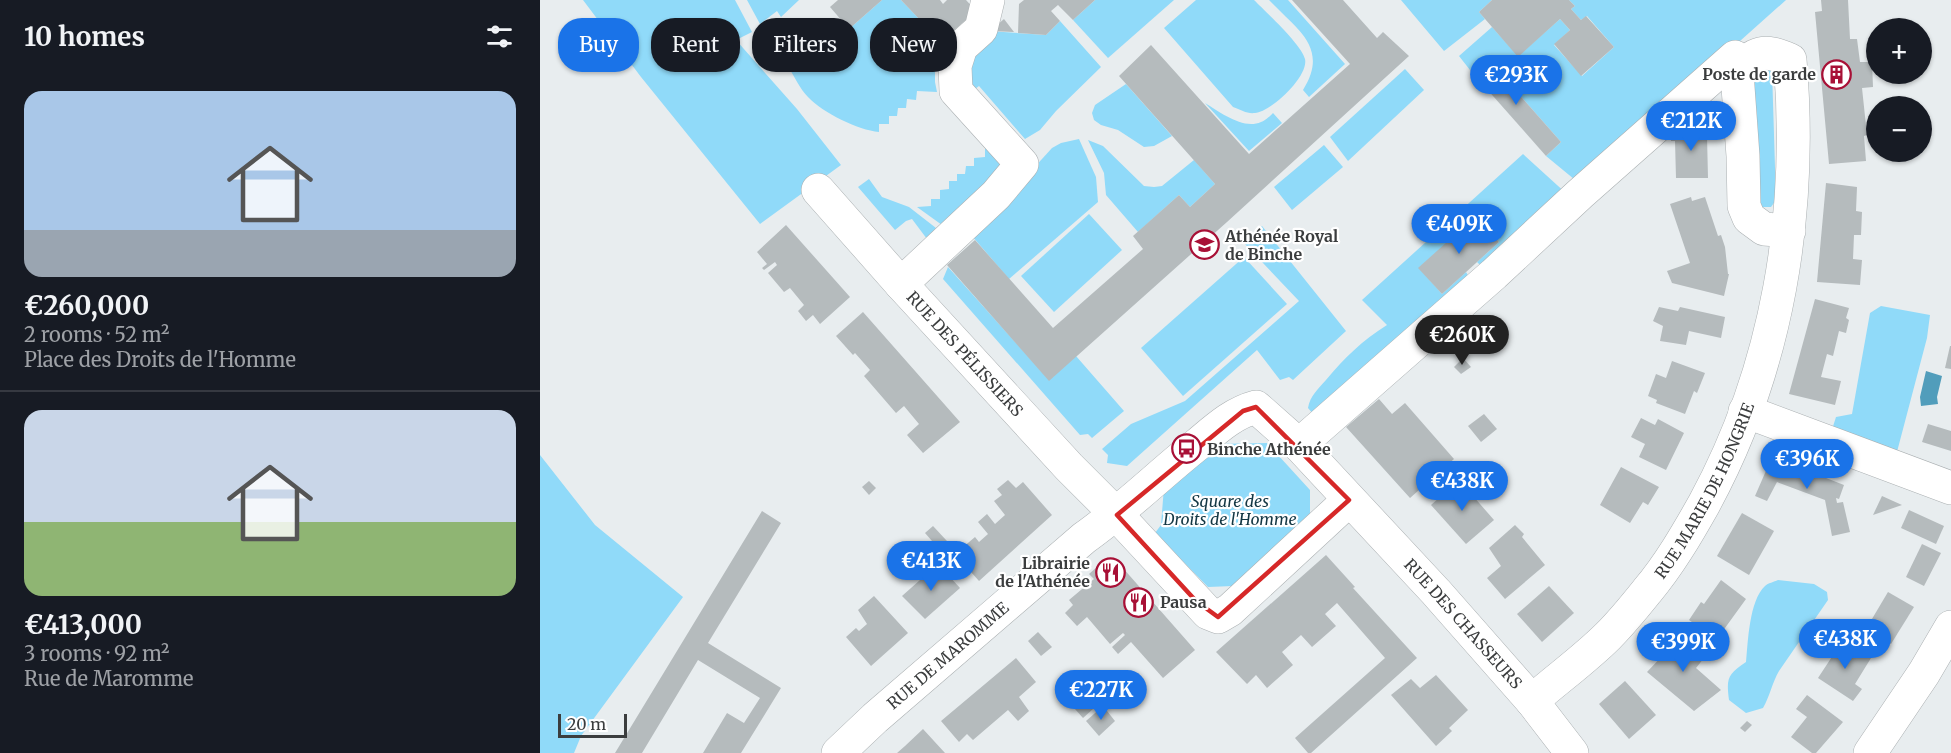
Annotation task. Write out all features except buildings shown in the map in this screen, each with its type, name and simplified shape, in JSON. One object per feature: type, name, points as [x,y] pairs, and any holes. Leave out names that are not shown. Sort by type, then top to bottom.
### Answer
[{"type":"street","points":[[901,284],[996,195],[1023,164],[956,91],[955,66],[961,47],[981,29],[988,0]]},
{"type":"street","name":"RUE MARIE DE HONGRIE","points":[[1532,701],[1607,636],[1649,589],[1689,530],[1720,473],[1745,411],[1775,311],[1789,231],[1795,140],[1790,60],[1760,52],[1747,61],[1737,74],[1744,206],[1749,218],[1764,229],[1789,231]]},
{"type":"street","points":[[1299,445],[1736,57]]},
{"type":"street","name":"RUE DES PÉLISSIERS","points":[[818,190],[1076,474],[1117,514],[1208,613],[1218,617],[1230,610],[1349,500]]},
{"type":"street","name":"RUE DE MAROMME","points":[[838,753],[875,718],[1075,546],[1117,514],[1168,467],[1228,420],[1243,411],[1256,407],[1299,445]]},
{"type":"street","points":[[1745,411],[1951,488]]},
{"type":"street","name":"RUE DES CHASSEURS","points":[[1299,445],[1436,592],[1532,701],[1561,749]]},
{"type":"street","points":[[1870,753],[1918,683],[1951,627]]},
{"type":"highlighted area","points":[[1256,407],[1349,500],[1218,617],[1196,601],[1117,515],[1243,411]]},
{"type":"green space","points":[[583,0],[735,0],[752,32],[740,38],[740,18],[651,18],[651,72],[740,72],[740,45],[752,58],[752,72],[764,72],[841,165],[760,224],[637,72],[639,18],[597,18]]},
{"type":"green space","points":[[747,0],[799,0],[781,17],[777,11],[768,18],[757,18]]},
{"type":"green space","points":[[882,0],[901,0],[918,18],[870,18],[870,72],[935,72],[937,92],[917,91],[916,100],[907,99],[906,108],[898,108],[897,116],[889,116],[889,124],[879,124],[879,132],[851,124],[822,109],[805,94],[792,72],[858,72],[858,21]]},
{"type":"green space","points":[[1095,0],[1174,0],[1108,58],[1073,20]]},
{"type":"green space","points":[[1196,0],[1254,0],[1275,20],[1291,37],[1305,59],[1305,66],[1301,74],[1288,92],[1270,107],[1255,113],[1233,107],[1164,28]]},
{"type":"green space","points":[[1269,0],[1288,0],[1345,64],[1309,97],[1303,90],[1313,62],[1311,50],[1299,30]]},
{"type":"green space","points":[[1401,0],[1492,0],[1479,12],[1485,19],[1444,51]]},
{"type":"green space","points":[[1569,0],[1786,0],[1580,184],[1546,156],[1561,142],[1486,57],[1470,70],[1459,56],[1492,27],[1518,56],[1560,19],[1570,30],[1554,45],[1582,76],[1614,47],[1587,16],[1581,20],[1571,9],[1575,6]]},
{"type":"green space","points":[[1060,21],[1101,67],[1040,130],[1025,139],[979,86],[971,92],[965,57],[989,31],[1046,35]]},
{"type":"green space","points":[[1761,64],[1772,70],[1776,200],[1771,207],[1762,207],[1757,197],[1754,75]]},
{"type":"green space","points":[[1405,69],[1424,90],[1348,161],[1330,137]]},
{"type":"green space","points":[[1126,84],[1172,136],[1154,146],[1144,147],[1118,130],[1101,125],[1094,120],[1092,113],[1095,105]]},
{"type":"green space","points":[[1205,103],[1239,122],[1254,124],[1264,121],[1273,113],[1282,123],[1249,151]]},
{"type":"green space","points":[[1079,139],[1096,177],[1098,202],[1009,279],[972,236],[1052,148],[1061,143]]},
{"type":"green space","points":[[1088,140],[1103,146],[1144,186],[1162,186],[1194,160],[1215,184],[1190,207],[1179,195],[1138,232],[1106,195],[1104,173]]},
{"type":"green space","points":[[985,144],[996,154],[1003,170],[942,225],[917,207],[931,206],[931,199],[940,199],[940,190],[949,189],[949,181],[957,181],[957,174],[965,174],[966,166],[974,166],[974,158],[985,157]]},
{"type":"green space","points":[[1324,145],[1343,167],[1292,210],[1274,187]]},
{"type":"green space","points":[[1523,154],[1568,195],[1485,270],[1477,262],[1499,242],[1476,217],[1419,268],[1442,294],[1466,272],[1472,282],[1319,421],[1308,408],[1315,393],[1354,350],[1387,325],[1362,300]]},
{"type":"green space","points":[[869,179],[882,197],[909,207],[936,228],[927,239],[912,219],[895,230],[858,187]]},
{"type":"green space","points":[[1089,214],[1122,250],[1054,312],[1021,276]]},
{"type":"green space","points":[[1262,226],[1346,331],[1293,380],[1289,377],[1280,380],[1257,350],[1127,466],[1107,463],[1108,455],[1102,449],[1131,424],[1185,401],[1299,301],[1245,244]]},
{"type":"green space","points":[[1244,257],[1287,304],[1183,396],[1141,348]]},
{"type":"green space","points":[[948,267],[1049,380],[1076,356],[1124,411],[1092,438],[1088,434],[1080,435],[943,279]]},
{"type":"green space","points":[[1881,306],[1930,315],[1927,338],[1893,467],[1828,442],[1836,417],[1852,414],[1870,313]]},
{"type":"green space","name":"Square des Droits de l'Homme","points":[[1267,443],[1310,490],[1310,521],[1233,586],[1208,587],[1155,533],[1161,525],[1164,487],[1216,444]]},
{"type":"green space","points":[[540,455],[595,525],[683,597],[581,736],[574,753],[540,753]]},
{"type":"green space","points":[[1778,580],[1814,584],[1827,592],[1828,600],[1779,671],[1763,708],[1746,713],[1729,700],[1728,681],[1732,673],[1746,662],[1750,622],[1756,601],[1766,585]]},
{"type":"shaded area","points":[[1926,371],[1942,376],[1937,397],[1938,404],[1921,406],[1920,397]]},
{"type":"place","name":"Poste de garde","points":[[1837,74]]},
{"type":"place","name":"Athénée Royal de Binche","points":[[1204,245]]},
{"type":"place","name":"Binche Athénée","points":[[1186,449]]},
{"type":"place","name":"Librairie de l'Athénée","points":[[1111,572]]},
{"type":"place","name":"Pausa","points":[[1139,602]]}]
